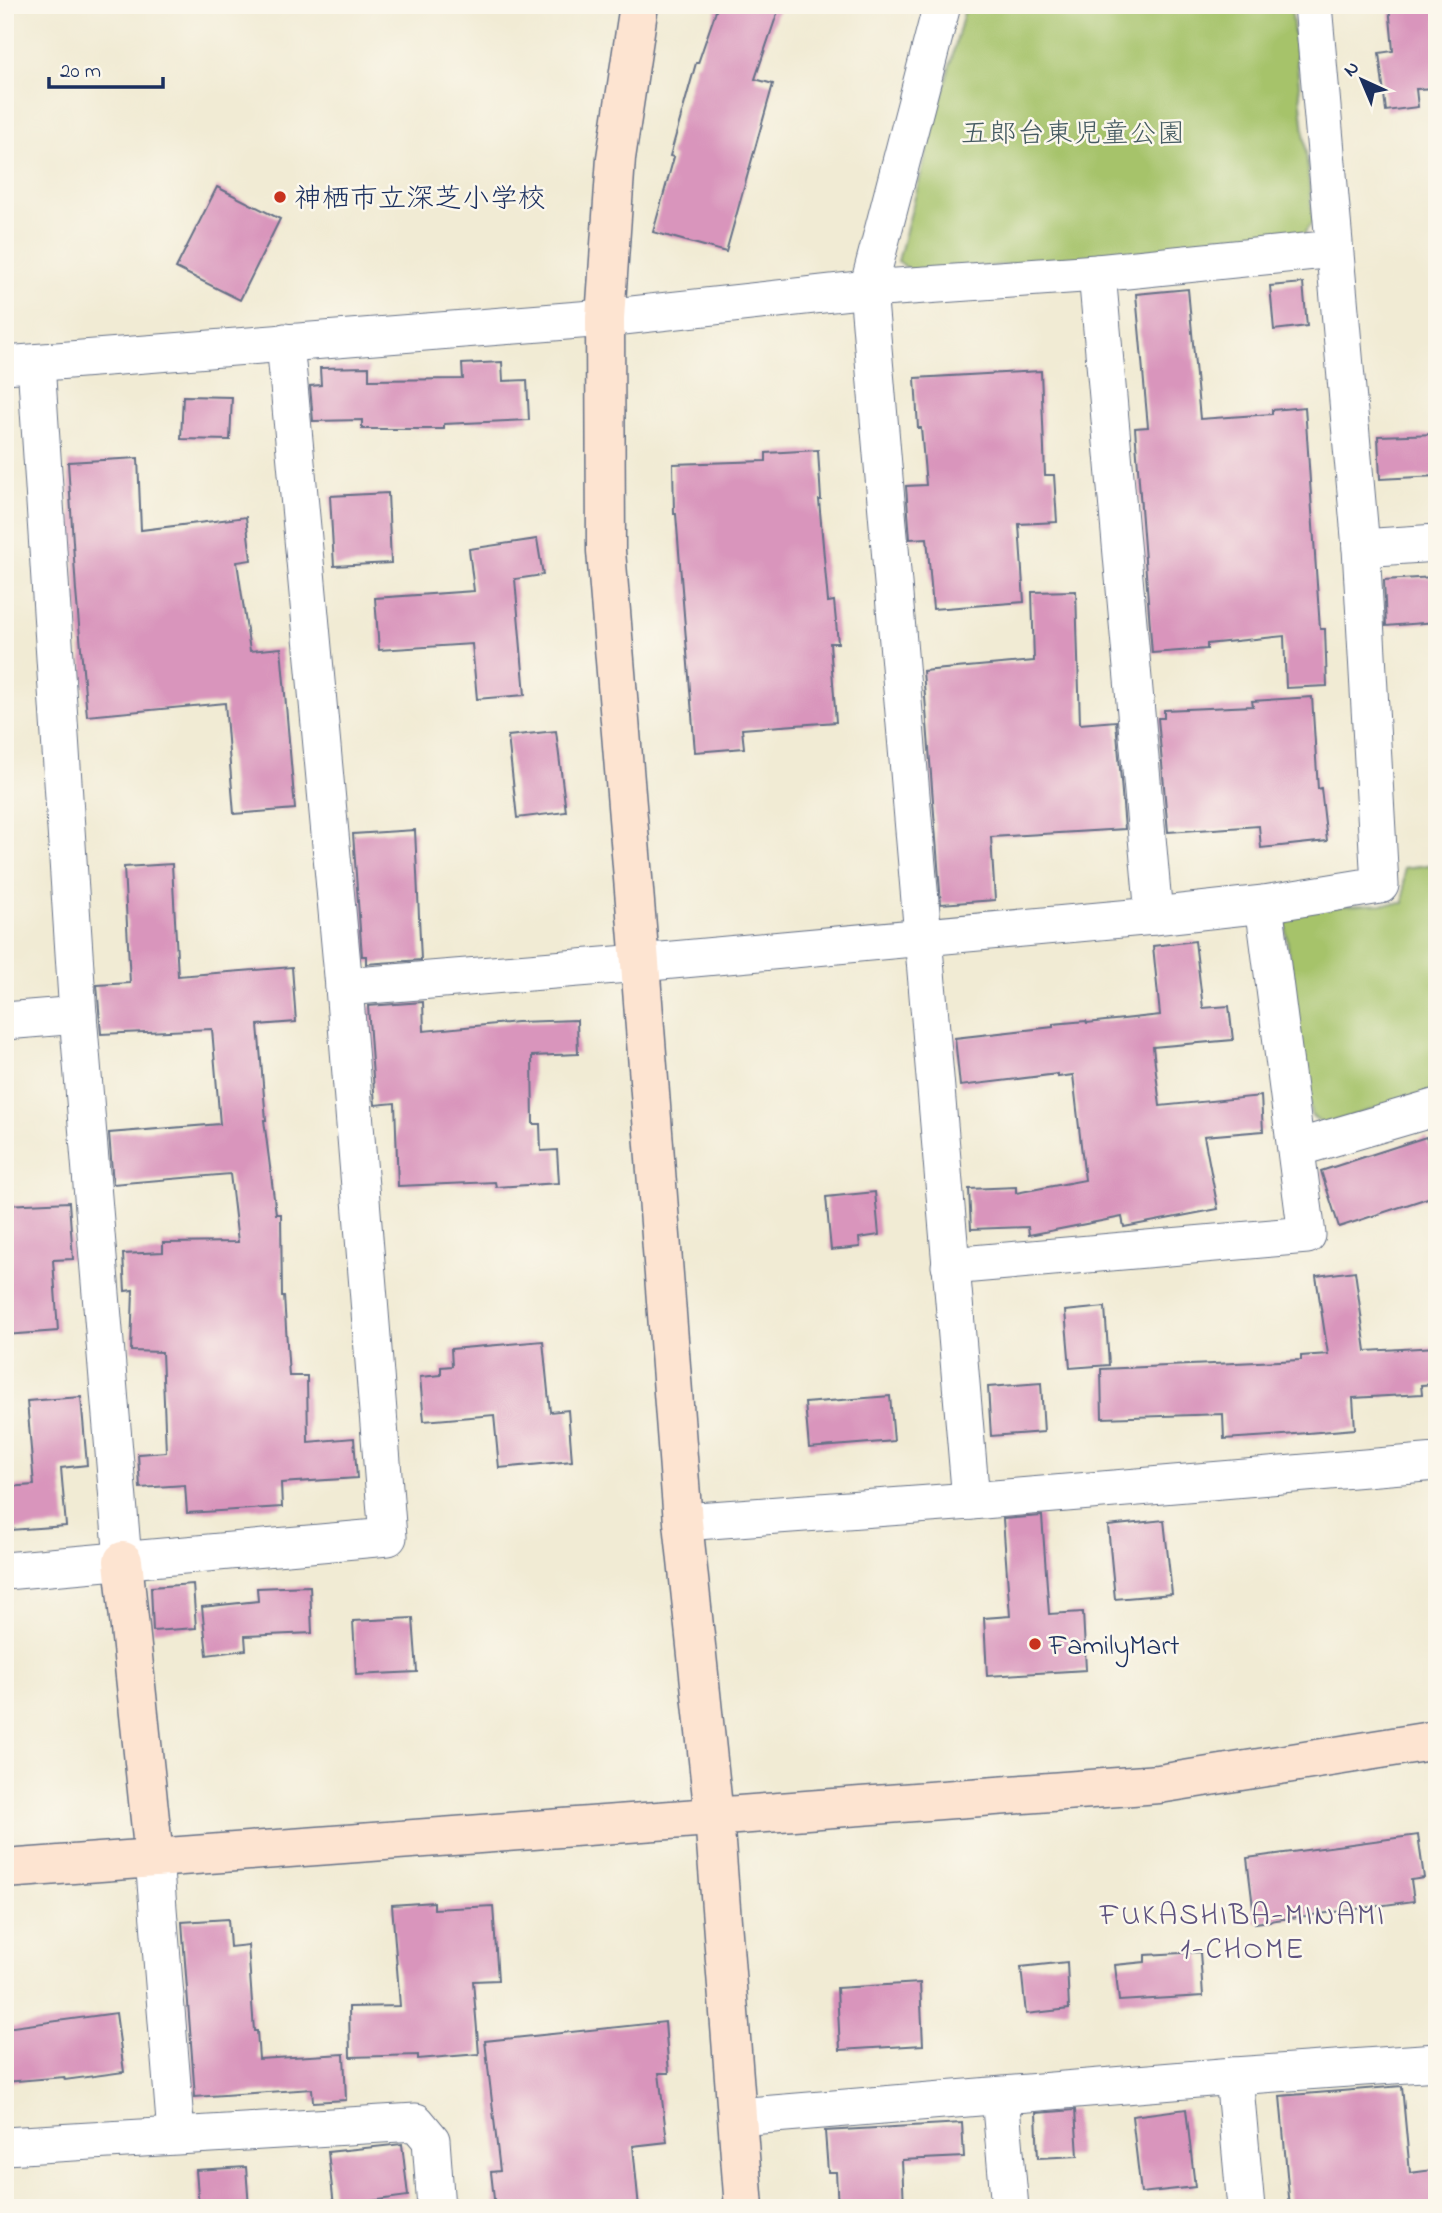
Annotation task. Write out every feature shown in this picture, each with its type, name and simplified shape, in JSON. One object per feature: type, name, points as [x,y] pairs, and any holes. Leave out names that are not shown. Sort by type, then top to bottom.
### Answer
[{"type":"street","points":[[639,5],[617,158],[605,318],[606,551],[682,1522],[714,1817],[744,2208]]},
{"type":"street","points":[[942,5],[868,289],[971,1501]]},
{"type":"street","points":[[344,987],[1154,916],[1264,904],[1380,885],[1361,548],[1313,5]]},
{"type":"street","points":[[176,2135],[154,1858],[123,1561],[21,364],[605,318],[868,289],[1097,273],[1334,249]]},
{"type":"street","points":[[1097,273],[1154,916]]},
{"type":"street","points":[[5,1571],[388,1537],[344,987],[285,342]]},
{"type":"street","points":[[1361,548],[1437,542]]},
{"type":"street","points":[[950,1266],[1307,1235],[1264,904]]},
{"type":"street","points":[[5,1021],[78,1015]]},
{"type":"street","points":[[1297,1148],[1437,1107]]},
{"type":"street","points":[[682,1522],[1437,1462]]},
{"type":"street","points":[[5,1869],[1159,1784],[1437,1740]]},
{"type":"street","points":[[737,2117],[1437,2062]]},
{"type":"street","points":[[1234,2076],[1246,2208]]},
{"type":"street","points":[[1000,2096],[1010,2208]]},
{"type":"street","points":[[5,2146],[416,2122],[431,2140],[436,2208]]},
{"type":"green space","name":"五郎台東児童公園","points":[[966,5],[1291,5],[1313,221],[1300,239],[914,273],[898,261]]},
{"type":"green space","points":[[1437,864],[1437,1089],[1323,1125],[1311,1115],[1285,925],[1297,908],[1404,903],[1404,868]]},
{"type":"building","points":[[718,5],[780,5],[755,79],[773,84],[726,252],[653,232],[674,157],[670,156],[696,63]]},
{"type":"building","points":[[1389,5],[1437,5],[1437,88],[1416,89],[1418,107],[1386,111],[1379,53],[1393,51]]},
{"type":"building","points":[[217,187],[280,219],[240,300],[176,268]]},
{"type":"building","points":[[1303,283],[1307,326],[1274,330],[1270,286]]},
{"type":"building","points":[[1188,289],[1200,419],[1272,414],[1272,410],[1305,407],[1320,629],[1325,629],[1327,686],[1286,688],[1284,636],[1207,644],[1207,649],[1152,653],[1135,428],[1148,427],[1136,294]]},
{"type":"building","points":[[502,362],[503,381],[527,380],[529,420],[444,424],[444,429],[362,429],[362,420],[313,421],[310,386],[321,385],[320,368],[369,367],[369,380],[463,379],[462,364]]},
{"type":"building","points":[[1041,371],[1045,475],[1054,475],[1057,522],[1019,524],[1024,602],[933,609],[927,538],[910,539],[906,486],[926,485],[921,428],[918,428],[915,378]]},
{"type":"building","points":[[183,396],[232,397],[230,440],[181,439]]},
{"type":"building","points":[[1437,434],[1437,476],[1380,479],[1378,436]]},
{"type":"building","points":[[818,450],[819,500],[828,602],[834,601],[838,643],[830,643],[836,722],[742,729],[744,748],[695,752],[674,514],[673,464],[766,461],[766,453]]},
{"type":"building","points":[[138,458],[141,530],[246,517],[251,560],[237,562],[250,651],[281,648],[295,809],[234,814],[225,703],[87,716],[68,462]]},
{"type":"building","points":[[388,493],[391,563],[334,566],[330,496]]},
{"type":"building","points":[[537,539],[543,575],[515,579],[525,695],[477,699],[472,644],[379,650],[375,598],[474,591],[469,549]]},
{"type":"building","points":[[1434,577],[1436,622],[1386,626],[1384,580]]},
{"type":"building","points":[[1076,591],[1080,724],[1116,721],[1125,829],[991,837],[995,900],[941,904],[923,671],[1034,661],[1032,592]]},
{"type":"building","points":[[1312,697],[1318,789],[1321,788],[1327,841],[1261,848],[1259,826],[1168,832],[1158,718],[1164,718],[1164,710],[1253,706],[1252,701]]},
{"type":"building","points":[[556,731],[566,812],[517,818],[508,736]]},
{"type":"building","points":[[415,830],[421,960],[366,964],[366,956],[362,956],[353,834]]},
{"type":"building","points":[[172,864],[178,976],[292,967],[296,1022],[258,1025],[264,1120],[276,1214],[281,1214],[282,1296],[289,1376],[307,1376],[308,1442],[354,1438],[357,1478],[281,1483],[282,1507],[187,1513],[185,1485],[140,1488],[138,1454],[166,1452],[162,1352],[131,1351],[133,1290],[125,1291],[123,1254],[163,1252],[163,1243],[238,1242],[230,1174],[113,1184],[109,1133],[220,1124],[212,1029],[101,1034],[97,985],[130,983],[124,867]]},
{"type":"building","points":[[1195,941],[1203,1008],[1229,1006],[1233,1040],[1153,1047],[1160,1106],[1261,1096],[1263,1131],[1204,1136],[1218,1209],[1124,1227],[1122,1217],[1029,1235],[1028,1227],[971,1229],[969,1189],[1016,1187],[1016,1193],[1085,1180],[1073,1075],[1058,1077],[1058,1074],[960,1086],[955,1038],[1053,1027],[1053,1024],[1160,1015],[1153,946]]},
{"type":"building","points":[[423,1002],[424,1031],[517,1022],[577,1020],[578,1054],[532,1056],[533,1124],[540,1124],[541,1151],[557,1150],[559,1183],[496,1187],[495,1182],[398,1186],[395,1103],[375,1105],[368,1006]]},
{"type":"building","points":[[1426,1137],[1437,1168],[1437,1195],[1339,1227],[1321,1171]]},
{"type":"building","points":[[875,1192],[879,1235],[859,1238],[860,1247],[831,1250],[826,1197]]},
{"type":"building","points":[[69,1202],[73,1259],[53,1260],[58,1331],[5,1335],[5,1205]]},
{"type":"building","points":[[1355,1271],[1366,1351],[1437,1347],[1437,1384],[1421,1385],[1422,1394],[1353,1398],[1355,1429],[1271,1436],[1224,1439],[1223,1414],[1102,1418],[1101,1369],[1301,1360],[1301,1356],[1328,1354],[1316,1276]]},
{"type":"building","points":[[1105,1307],[1109,1365],[1070,1368],[1065,1311]]},
{"type":"building","points":[[543,1341],[550,1412],[568,1410],[572,1461],[499,1468],[494,1415],[424,1421],[420,1377],[441,1375],[441,1367],[452,1366],[451,1349]]},
{"type":"building","points":[[1041,1383],[1044,1432],[991,1436],[988,1387]]},
{"type":"building","points":[[890,1396],[894,1441],[809,1448],[805,1403]]},
{"type":"building","points":[[81,1397],[87,1465],[61,1468],[66,1526],[10,1530],[7,1487],[34,1485],[27,1401]]},
{"type":"building","name":"FamilyMart","points":[[1042,1516],[1049,1614],[1083,1612],[1086,1670],[987,1676],[984,1618],[1010,1616],[1003,1519]]},
{"type":"building","points":[[1164,1520],[1172,1594],[1115,1599],[1108,1526]]},
{"type":"building","points":[[193,1584],[196,1628],[153,1631],[151,1587]]},
{"type":"building","points":[[310,1586],[312,1633],[245,1636],[246,1650],[207,1655],[202,1607],[258,1601],[257,1588]]},
{"type":"building","points":[[413,1618],[417,1672],[356,1675],[353,1621]]},
{"type":"building","points":[[1418,1835],[1424,1878],[1411,1880],[1414,1901],[1255,1923],[1247,1858]]},
{"type":"building","points":[[434,1902],[434,1909],[493,1906],[498,1980],[473,1981],[479,2054],[418,2059],[418,2055],[350,2057],[349,2007],[400,2006],[392,1905]]},
{"type":"building","points":[[228,1919],[230,1947],[248,1945],[254,2031],[257,2031],[259,2059],[344,2054],[346,2100],[313,2102],[312,2089],[195,2097],[182,1922]]},
{"type":"building","points":[[1200,1952],[1203,1996],[1119,2001],[1115,1965],[1145,1962],[1145,1955]]},
{"type":"building","points":[[1067,1962],[1069,2009],[1026,2014],[1021,1967]]},
{"type":"building","points":[[920,1983],[923,2045],[840,2050],[837,1988]]},
{"type":"building","points":[[116,2013],[124,2072],[65,2080],[64,2077],[5,2082],[5,2028]]},
{"type":"building","points":[[665,2022],[669,2073],[659,2073],[667,2142],[633,2146],[639,2208],[495,2208],[491,2172],[500,2171],[485,2041]]},
{"type":"building","points":[[1402,2086],[1410,2173],[1432,2170],[1437,2205],[1409,2208],[1290,2208],[1280,2096]]},
{"type":"building","points":[[1186,2109],[1195,2187],[1141,2193],[1132,2116]]},
{"type":"building","points":[[1075,2110],[1078,2156],[1038,2158],[1036,2113]]},
{"type":"building","points":[[962,2123],[964,2157],[902,2160],[904,2208],[838,2208],[836,2172],[828,2172],[825,2131]]},
{"type":"building","points":[[402,2144],[408,2196],[334,2206],[328,2152]]},
{"type":"building","points":[[246,2167],[249,2208],[199,2208],[196,2170]]},
{"type":"place","name":"神栖市立深芝小学校","points":[[280,197]]},
{"type":"place","name":"FamilyMart","points":[[1035,1644]]},
{"type":"district","name":"FUKASHIBA-MINAMI 1-CHOME","points":[[1243,1931]]}]
